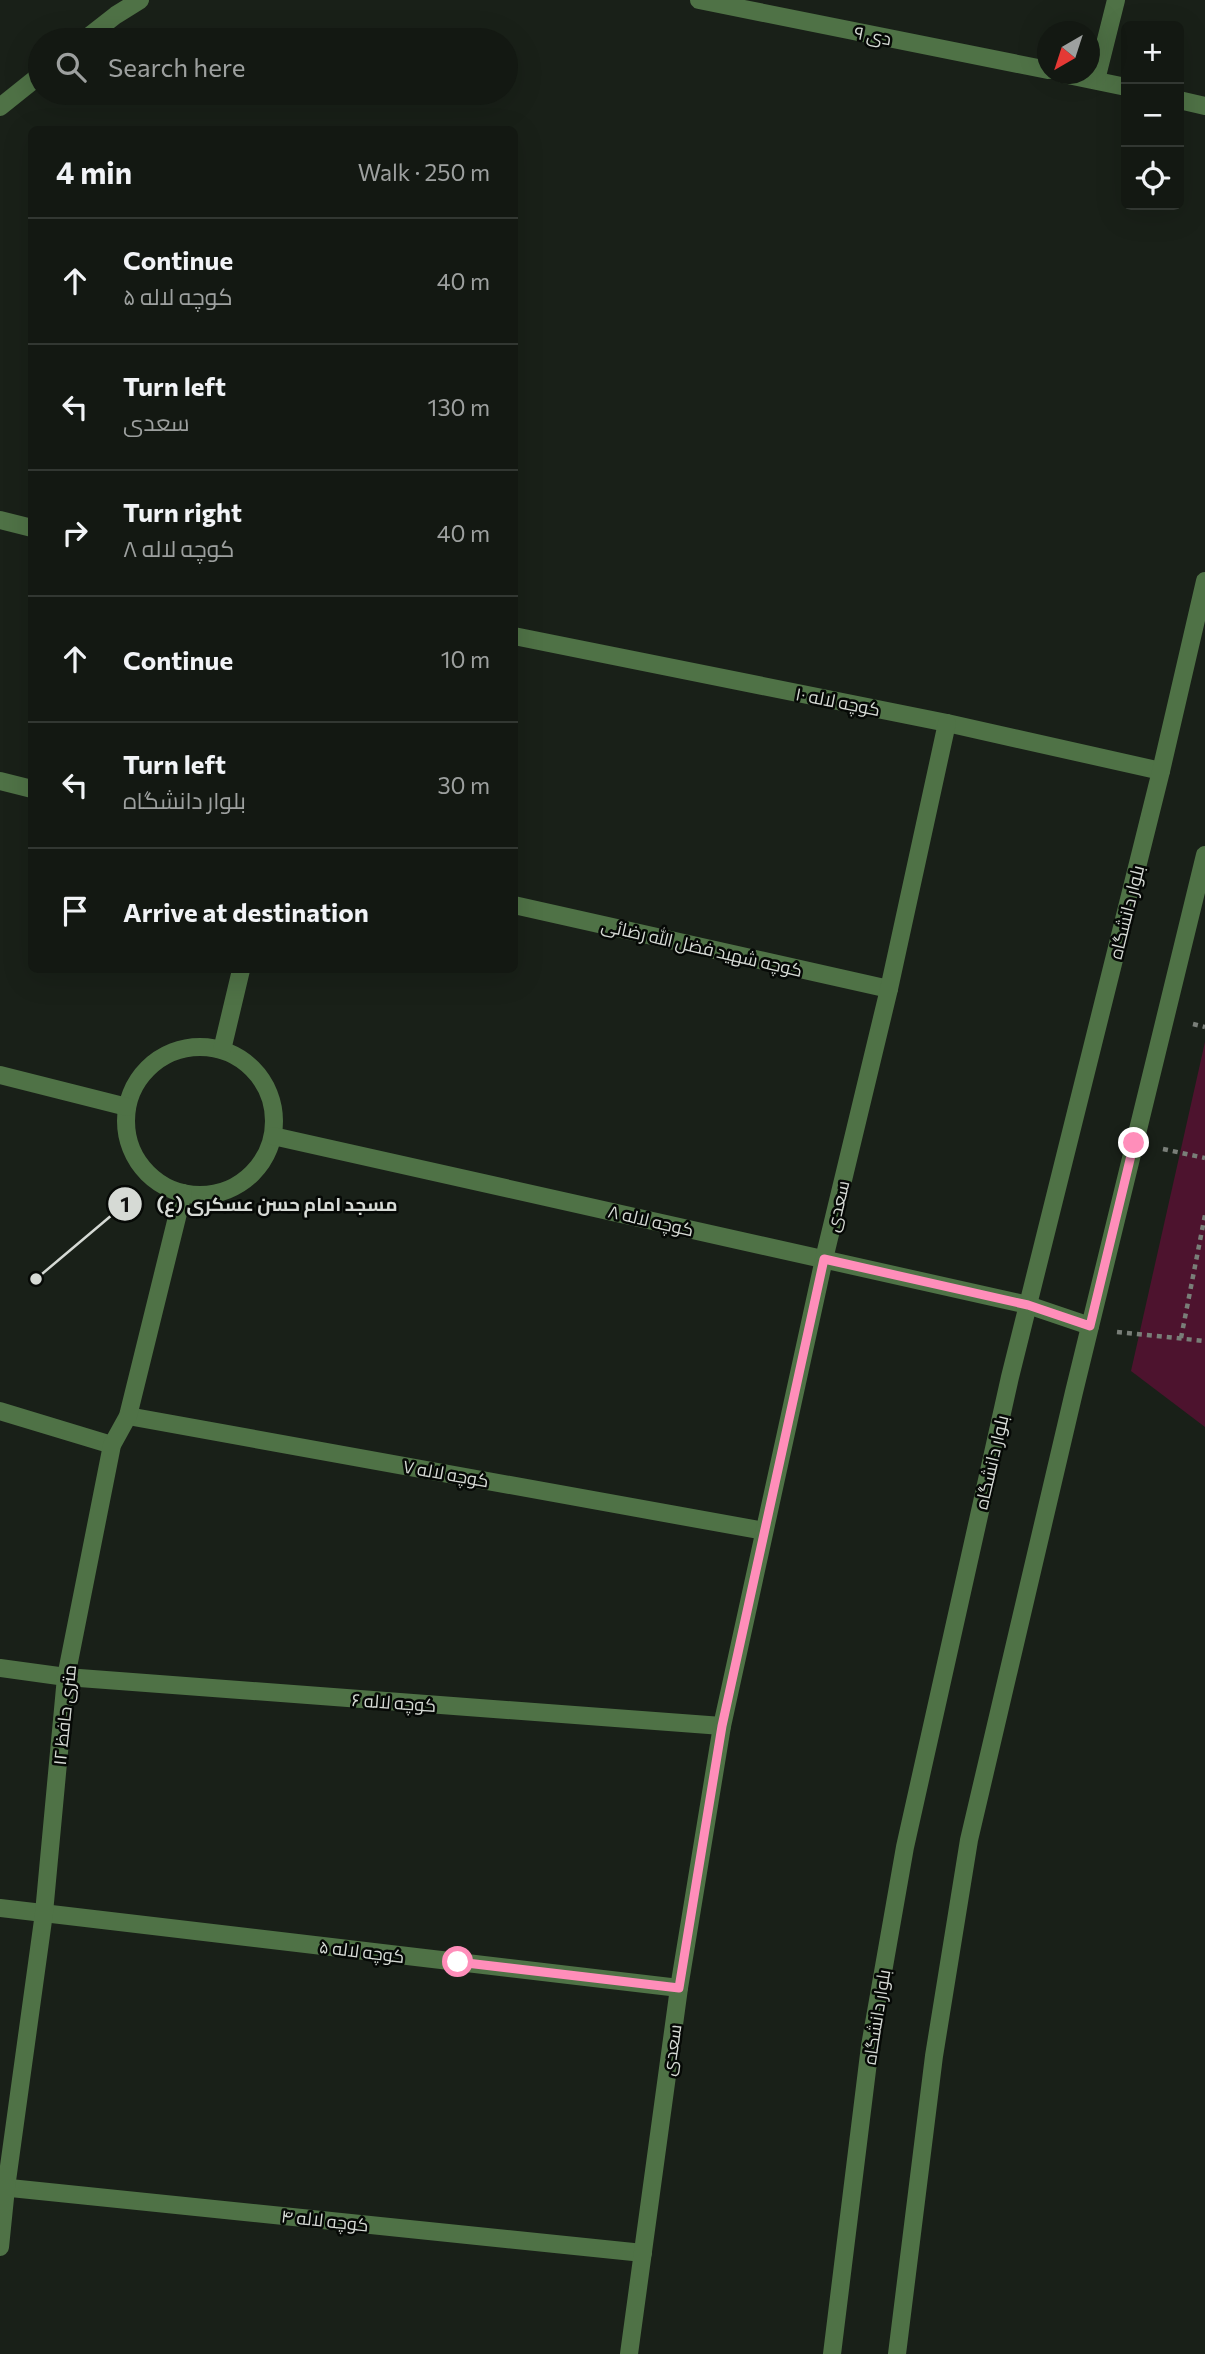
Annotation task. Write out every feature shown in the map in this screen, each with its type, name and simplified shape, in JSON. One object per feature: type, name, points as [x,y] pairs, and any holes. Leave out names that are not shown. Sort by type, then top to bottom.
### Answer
[{"type":"street","points":[[99,28],[140,0]]},
{"type":"street","name":"۹ دی","points":[[699,0],[1037,68]]},
{"type":"street","points":[[1100,64],[1116,0]]},
{"type":"street","points":[[1100,81],[1121,86]]},
{"type":"street","points":[[0,107],[28,85]]},
{"type":"street","points":[[1184,101],[1205,106]]},
{"type":"street","points":[[0,520],[28,526]]},
{"type":"street","name":"بلوار دانشگاه","points":[[832,2354],[870,2046],[905,1847],[1028,1305],[1161,771],[1205,581]]},
{"type":"street","name":"کوچه لاله ۱۰","points":[[518,637],[947,723],[1161,771]]},
{"type":"street","name":"سعدی","points":[[629,2354],[679,1988],[722,1726],[824,1259],[889,989],[947,723]]},
{"type":"street","points":[[0,781],[28,788]]},
{"type":"street","points":[[897,2354],[934,2056],[969,1840],[1205,855]]},
{"type":"street","name":"کوچه شهید فضل الله رضائی","points":[[518,906],[889,989]]},
{"type":"street","points":[[222,1050],[240,973]]},
{"type":"street","points":[[197,1046],[222,1050],[241,1059],[258,1074],[269,1093],[274,1114],[273,1136],[264,1158],[249,1176],[230,1189],[207,1195],[183,1194],[162,1185],[144,1170],[132,1151],[126,1129],[127,1107],[135,1083],[151,1064],[173,1051],[197,1046]]},
{"type":"street","points":[[0,1075],[127,1107]]},
{"type":"street","name":"کوچه لاله ۸","points":[[273,1136],[1028,1305],[1090,1326]]},
{"type":"street","name":"۱۲ متری حافظ","points":[[0,2247],[3,2187],[44,1913],[66,1678],[112,1445],[128,1416],[183,1194]]},
{"type":"street","points":[[0,1410],[112,1445]]},
{"type":"street","name":"کوچه لاله ۷","points":[[128,1416],[764,1531]]},
{"type":"street","name":"کوچه لاله ۶","points":[[0,1668],[66,1678],[722,1726]]},
{"type":"street","name":"کوچه لاله ۵","points":[[0,1908],[679,1988]]},
{"type":"street","name":"کوچه لاله ۴","points":[[3,2187],[643,2253]]},
{"type":"path","points":[[1134,1143],[1205,1158]]},
{"type":"path","points":[[1180,1338],[1205,1215]]},
{"type":"shaded area","points":[[1205,1042],[1205,1427],[1131,1371]]},
{"type":"place","name":"مسجد امام حسن عسکری (ع)","points":[[36,1279]]},
{"type":"route","points":[[458,1962],[679,1988],[722,1726],[824,1259],[1028,1305],[1090,1326],[1134,1143]]}]
